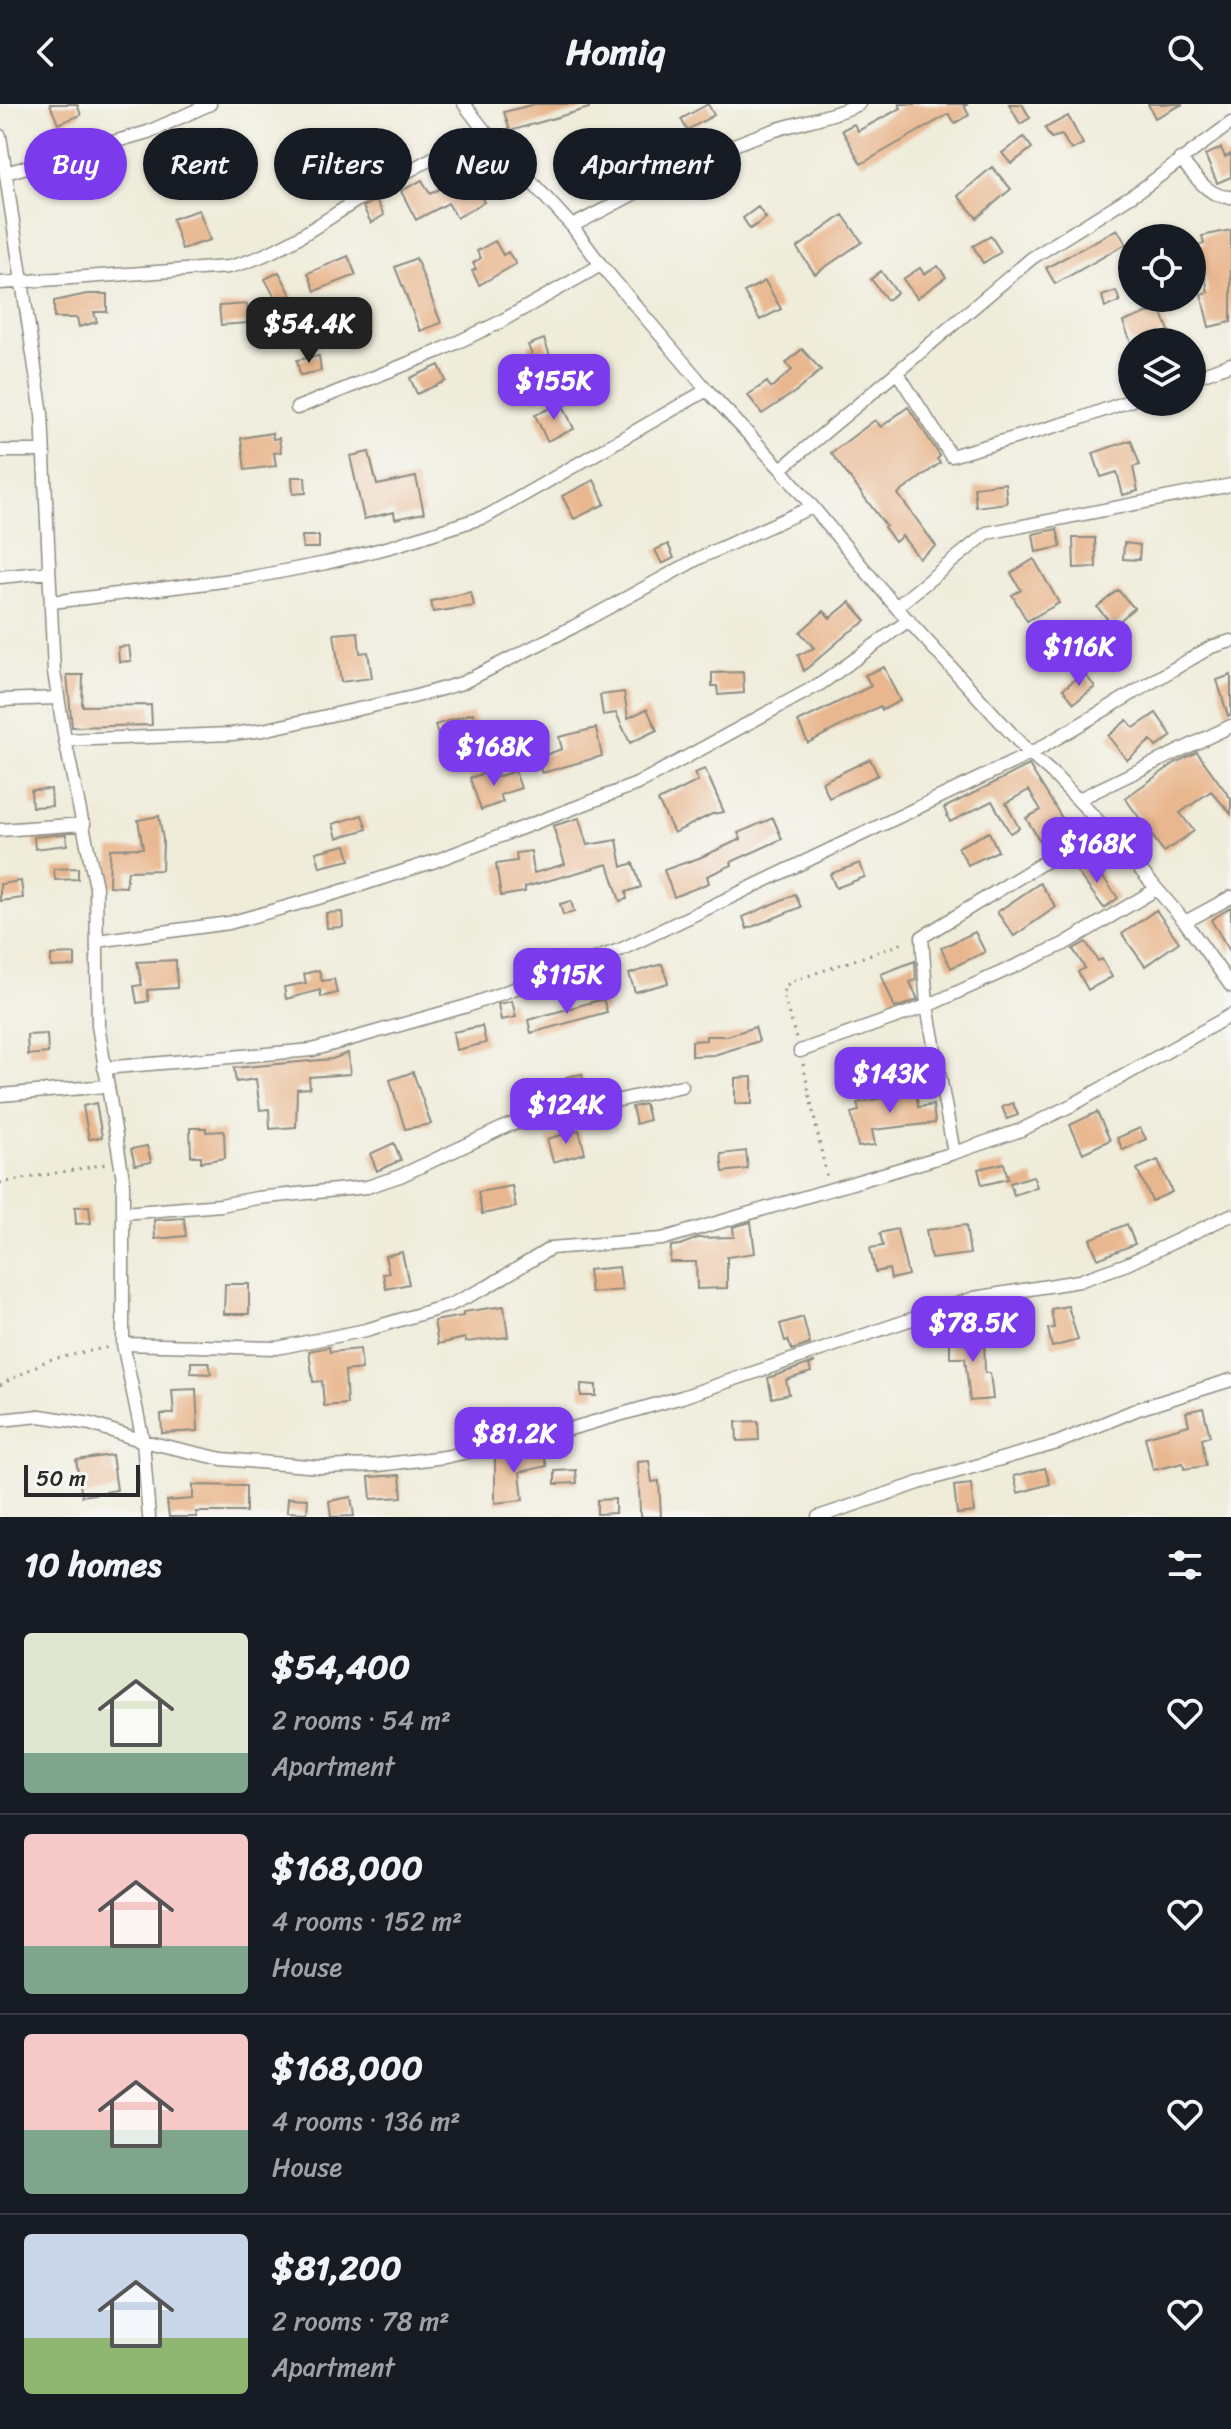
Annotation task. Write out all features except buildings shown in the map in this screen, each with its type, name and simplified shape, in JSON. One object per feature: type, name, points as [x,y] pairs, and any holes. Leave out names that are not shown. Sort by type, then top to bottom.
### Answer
[{"type":"street","points":[[6,173],[148,132],[210,104]]},
{"type":"street","points":[[464,104],[482,128]]},
{"type":"street","points":[[572,226],[723,150],[767,132],[836,114],[859,104]]},
{"type":"street","points":[[781,469],[1032,258],[1142,189],[1231,123]]},
{"type":"street","points":[[0,136],[42,414],[58,698],[96,887],[98,1025],[120,1161],[123,1344],[143,1441],[149,1517]]},
{"type":"street","points":[[1180,159],[1212,193],[1231,197]]},
{"type":"street","points":[[0,283],[249,263],[268,255],[428,161]]},
{"type":"street","points":[[537,188],[707,390],[781,469],[896,607],[1030,754],[1103,826],[1185,922],[1231,986]]},
{"type":"street","points":[[297,408],[496,324],[601,265]]},
{"type":"street","points":[[1206,373],[1231,364]]},
{"type":"street","points":[[897,372],[951,456],[1118,405]]},
{"type":"street","points":[[52,602],[248,578],[326,563],[487,516],[707,390]]},
{"type":"street","points":[[0,451],[43,451]]},
{"type":"street","points":[[896,607],[987,533],[1231,485]]},
{"type":"street","points":[[65,740],[248,732],[413,697],[462,683],[701,557],[812,507]]},
{"type":"street","points":[[0,577],[49,572]]},
{"type":"street","points":[[97,941],[229,923],[336,893],[435,861],[623,789],[822,683],[909,620]]},
{"type":"street","points":[[104,1068],[312,1050],[467,1006],[622,949],[1030,754],[1211,647],[1231,641]]},
{"type":"street","points":[[0,700],[58,698]]},
{"type":"street","points":[[1079,799],[1231,726]]},
{"type":"street","points":[[0,830],[84,824]]},
{"type":"street","points":[[954,1153],[927,1006],[922,937],[1103,826]]},
{"type":"street","points":[[800,1051],[927,1006],[1064,944],[1155,890]]},
{"type":"street","points":[[1185,922],[1231,897]]},
{"type":"street","points":[[123,1344],[277,1348],[312,1342],[450,1305],[487,1287],[551,1248],[662,1239],[954,1153],[1021,1130],[1074,1104],[1231,1015]]},
{"type":"street","points":[[0,1095],[107,1086]]},
{"type":"street","points":[[123,1213],[221,1205],[257,1198],[367,1187],[400,1176],[509,1125],[682,1086]]},
{"type":"street","points":[[0,1420],[40,1416],[91,1424],[143,1441],[222,1459],[320,1467],[378,1465],[445,1457],[566,1430],[682,1397],[974,1298],[1079,1281],[1127,1264],[1231,1215]]},
{"type":"street","points":[[818,1517],[934,1478],[1057,1443],[1138,1409],[1231,1380]]},
{"type":"path","points":[[829,1188],[784,988],[790,982],[922,937]]},
{"type":"path","points":[[0,1183],[120,1161]]},
{"type":"path","points":[[0,1385],[48,1360],[123,1344]]}]
